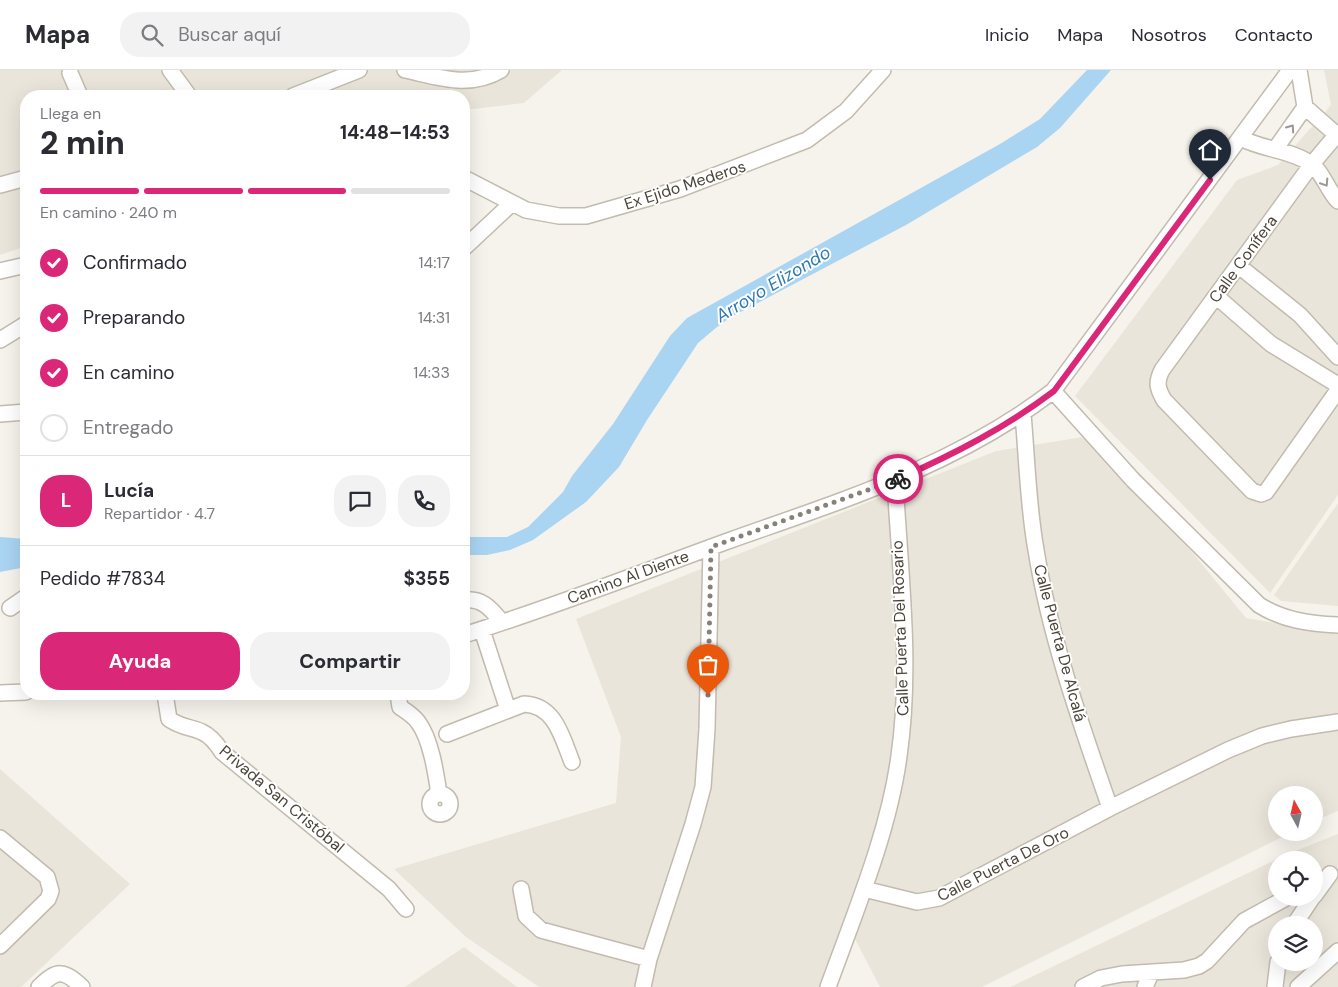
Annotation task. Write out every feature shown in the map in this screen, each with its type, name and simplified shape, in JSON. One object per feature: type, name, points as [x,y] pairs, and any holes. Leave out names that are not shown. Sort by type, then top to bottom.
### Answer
[{"type":"street","points":[[170,70],[185,90]]},
{"type":"street","points":[[308,90],[359,70]]},
{"type":"street","points":[[404,70],[456,82],[475,80],[501,70]]},
{"type":"street","name":"Ex Ejido Mederos","points":[[470,181],[506,202],[526,210],[586,216],[680,189],[807,140],[846,111],[883,70]]},
{"type":"street","name":"Camino Al Diente","points":[[470,633],[895,481],[982,439],[1023,414],[1054,391],[1290,70]]},
{"type":"street","points":[[1300,70],[1305,107],[1337,135]]},
{"type":"street","points":[[70,73],[77,90]]},
{"type":"street","points":[[1276,148],[1305,107]]},
{"type":"street","name":"Calle Conífera","points":[[1337,135],[1312,164],[1162,370],[1157,380],[1157,390],[1164,400],[1252,491],[1261,494],[1266,492],[1338,390]]},
{"type":"street","points":[[1241,138],[1256,146],[1276,148],[1312,164],[1338,201]]},
{"type":"street","points":[[0,185],[20,180]]},
{"type":"street","points":[[470,230],[506,202]]},
{"type":"street","points":[[470,241],[506,202]]},
{"type":"street","points":[[0,271],[20,266]]},
{"type":"street","points":[[1239,266],[1300,315],[1338,357]]},
{"type":"street","points":[[1216,296],[1270,344],[1338,386]]},
{"type":"street","points":[[0,340],[20,328]]},
{"type":"street","points":[[1054,391],[1133,480],[1259,606],[1290,620],[1338,625]]},
{"type":"street","points":[[0,414],[20,412]]},
{"type":"street","name":"Calle Puerta De Alcalá","points":[[1023,414],[1035,550],[1050,619],[1079,717],[1110,808]]},
{"type":"street","name":"Calle Puerta Del Rosario","points":[[828,987],[864,889],[894,788],[903,728],[905,691],[895,481]]},
{"type":"street","points":[[643,987],[649,959],[693,824],[703,787],[707,729],[711,547]]},
{"type":"street","points":[[470,600],[479,600],[488,605],[502,622]]},
{"type":"street","points":[[10,608],[20,601]]},
{"type":"street","points":[[482,630],[508,710]]},
{"type":"street","points":[[0,693],[20,692]]},
{"type":"street","name":"Privada San Cristóbal","points":[[166,700],[169,719],[187,729],[202,731],[213,739],[222,752],[389,889],[406,909]]},
{"type":"street","points":[[399,700],[400,707],[417,720],[422,728],[435,768],[439,794]]},
{"type":"street","points":[[447,734],[524,704],[534,704],[545,709],[554,719],[572,762]]},
{"type":"street","name":"Calle Puerta De Oro","points":[[864,889],[917,902],[939,898],[1110,808],[1228,750],[1291,729],[1338,722]]},
{"type":"street","points":[[0,838],[47,877],[51,891],[48,899],[0,946]]},
{"type":"street","points":[[1323,886],[1334,873]]},
{"type":"street","points":[[521,889],[526,916],[541,930],[649,959]]},
{"type":"street","points":[[1083,987],[1101,978],[1122,974],[1148,980],[1199,966],[1208,961],[1244,921],[1271,906]]},
{"type":"street","points":[[1298,987],[1338,951]]},
{"type":"street","points":[[1275,987],[1277,971]]},
{"type":"street","points":[[38,987],[50,976],[64,973],[82,987]]},
{"type":"shaded area","points":[[0,70],[562,70],[524,103],[470,109],[470,90],[20,90],[20,248],[0,255]]},
{"type":"shaded area","points":[[1324,70],[1338,70],[1338,495],[1270,593],[1075,396],[1237,180],[1278,165],[1331,105]]},
{"type":"shaded area","points":[[1083,437],[1192,552],[1246,618],[1338,634],[1338,811],[1323,817],[1323,786],[1268,786],[1268,841],[1274,841],[982,987],[880,987],[854,937],[835,987],[539,987],[466,937],[394,869],[616,803],[621,737],[576,619],[996,451]]},
{"type":"shaded area","points":[[1338,503],[1338,606],[1281,601],[1274,595]]},
{"type":"shaded area","points":[[0,769],[130,884],[21,987],[0,987]]},
{"type":"shaded area","points":[[1338,834],[1338,987],[1010,987],[1268,864],[1268,906],[1323,906],[1323,851],[1295,851]]},
{"type":"shaded area","points":[[464,947],[517,987],[405,987]]},
{"type":"water","name":"Arroyo Elizondo","points":[[1087,70],[1111,70],[1060,128],[1037,147],[906,225],[731,317],[717,327],[698,343],[647,420],[619,467],[586,502],[533,540],[510,550],[487,555],[470,555],[470,537],[507,537],[528,527],[563,492],[572,476],[613,424],[670,336],[687,318],[1000,144],[1040,119]]},
{"type":"water","points":[[0,537],[20,539],[20,568],[0,572]]},
{"type":"way so far","points":[[708,695],[711,547],[898,479]]},
{"type":"route","points":[[898,479],[938,462],[982,439],[1023,414],[1054,391],[1210,180]]}]
